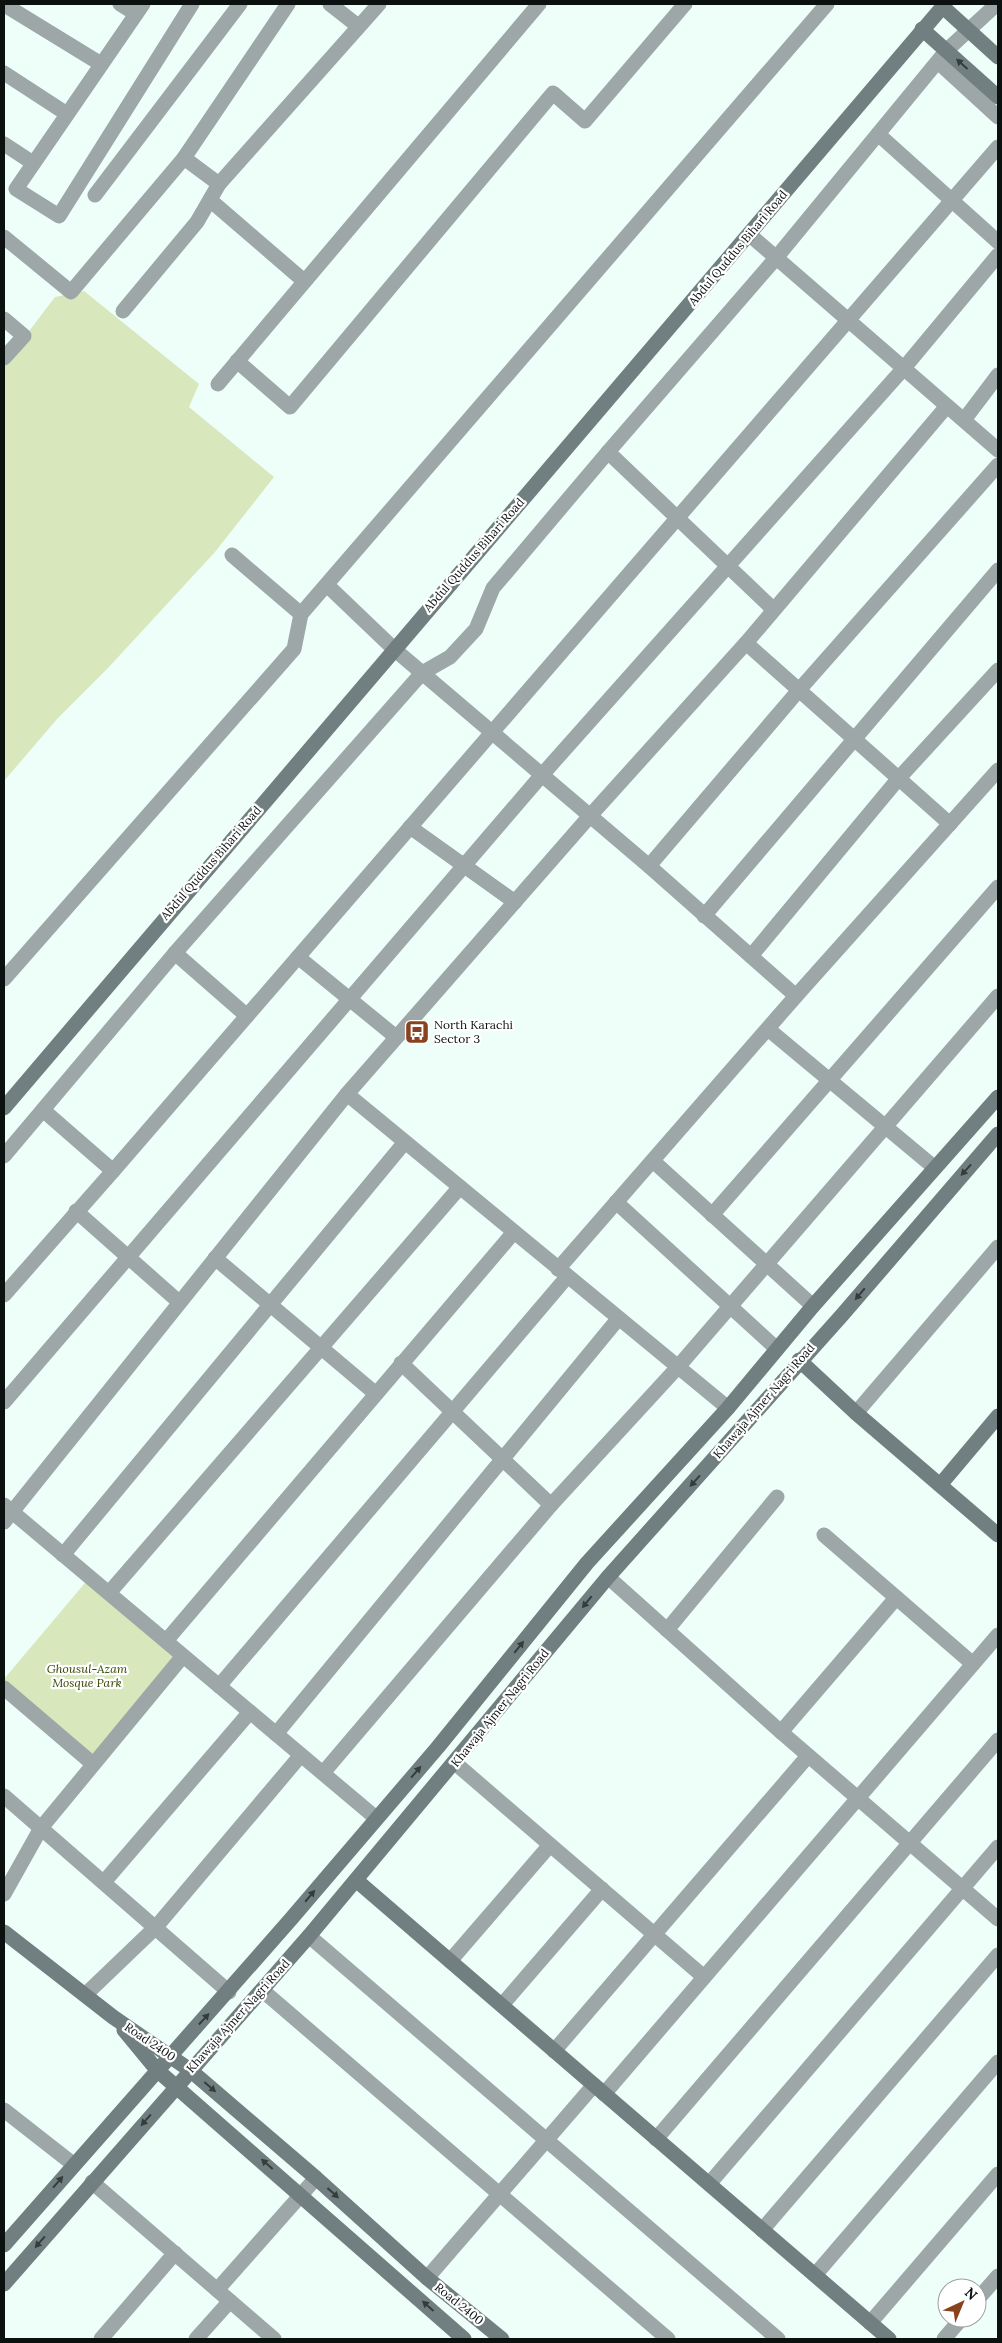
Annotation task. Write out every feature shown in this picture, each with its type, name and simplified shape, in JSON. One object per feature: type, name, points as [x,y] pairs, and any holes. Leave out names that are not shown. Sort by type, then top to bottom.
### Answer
[{"type":"main road","points":[[944,5],[998,57]]},
{"type":"main road","name":"Abdul Quddus Bihari Road","points":[[4,1108],[394,649],[750,235],[944,5]]},
{"type":"main road","points":[[922,29],[942,56],[998,97]]},
{"type":"main road","name":"Khawaja Ajmer Nagri Road","points":[[4,2245],[73,2164],[229,1992],[438,1746],[588,1563],[728,1408],[813,1306],[998,1097]]},
{"type":"main road","name":"Khawaja Ajmer Nagri Road","points":[[4,2284],[309,1936],[608,1577],[800,1360],[844,1314],[998,1134]]},
{"type":"main road","points":[[893,1217],[911,1234]]},
{"type":"main road","points":[[800,1360],[856,1413],[998,1535]]},
{"type":"main road","points":[[940,1485],[998,1416]]},
{"type":"main road","points":[[690,1449],[709,1465]]},
{"type":"main road","points":[[356,1880],[889,2339]]},
{"type":"main road","points":[[4,1932],[113,2017]]},
{"type":"main road","name":"Road 2400","points":[[113,2017],[171,2054],[316,2178],[428,2278],[502,2339]]},
{"type":"main road","name":"Road 2400","points":[[113,2017],[157,2070],[301,2194],[464,2339]]},
{"type":"street","points":[[120,4],[139,9],[16,188],[59,216],[192,4]]},
{"type":"street","points":[[95,195],[240,4]]},
{"type":"street","points":[[4,237],[71,292],[184,158],[288,4]]},
{"type":"street","points":[[330,4],[358,26]]},
{"type":"street","points":[[123,311],[197,222],[219,184],[379,4]]},
{"type":"street","points":[[218,384],[539,4]]},
{"type":"street","points":[[237,361],[290,407],[553,93],[585,121],[685,4]]},
{"type":"street","points":[[4,978],[294,649],[301,614],[827,4]]},
{"type":"street","points":[[4,1156],[175,954],[422,673],[450,657],[476,629],[493,588],[776,258],[942,56],[997,4]]},
{"type":"street","points":[[8,6],[101,64]]},
{"type":"street","points":[[942,56],[998,117]]},
{"type":"street","points":[[4,73],[67,114]]},
{"type":"street","points":[[878,134],[998,242]]},
{"type":"street","points":[[4,144],[33,164]]},
{"type":"street","points":[[4,1294],[113,1171],[676,519],[850,321],[998,147]]},
{"type":"street","points":[[184,158],[219,184]]},
{"type":"street","points":[[210,200],[304,280]]},
{"type":"street","points":[[750,235],[998,450]]},
{"type":"street","points":[[4,1402],[127,1256],[541,776],[904,368],[998,255]]},
{"type":"street","points":[[4,319],[24,336],[4,358]]},
{"type":"street","points":[[964,420],[998,375]]},
{"type":"street","points":[[376,1818],[109,1593],[63,1555],[7,1513],[216,1258],[347,1094],[589,817],[746,644],[773,609],[947,406]]},
{"type":"street","points":[[608,452],[726,567],[773,609]]},
{"type":"street","points":[[649,866],[798,690],[998,465]]},
{"type":"street","points":[[232,555],[301,614]]},
{"type":"street","points":[[704,916],[998,570]]},
{"type":"street","points":[[327,586],[394,649],[589,817],[649,866],[796,996]]},
{"type":"street","points":[[746,644],[950,824]]},
{"type":"street","points":[[751,956],[899,778],[998,670]]},
{"type":"street","points":[[219,1686],[452,1412],[563,1273],[616,1202],[796,996],[998,770]]},
{"type":"street","points":[[410,827],[515,902]]},
{"type":"street","points":[[712,1215],[998,887]]},
{"type":"street","points":[[175,954],[247,1016]]},
{"type":"street","points":[[298,956],[396,1037]]},
{"type":"street","points":[[323,1773],[551,1505],[677,1368],[998,996]]},
{"type":"street","points":[[768,1029],[935,1168]]},
{"type":"street","points":[[347,1094],[677,1368],[728,1408]]},
{"type":"street","points":[[43,1110],[113,1171]]},
{"type":"street","points":[[63,1555],[405,1142]]},
{"type":"street","points":[[653,1161],[813,1306]]},
{"type":"street","points":[[109,1593],[460,1188]]},
{"type":"street","points":[[616,1202],[777,1349]]},
{"type":"street","points":[[76,1211],[179,1302]]},
{"type":"street","points":[[166,1641],[514,1232]]},
{"type":"street","points":[[856,1413],[998,1247]]},
{"type":"street","points":[[216,1258],[376,1394]]},
{"type":"street","points":[[276,1734],[618,1319]]},
{"type":"street","points":[[401,1363],[551,1505]]},
{"type":"street","points":[[667,1630],[777,1497]]},
{"type":"street","points":[[824,1535],[973,1664]]},
{"type":"street","points":[[608,1577],[808,1756],[998,1919]]},
{"type":"street","points":[[781,1732],[896,1598]]},
{"type":"street","points":[[428,2278],[547,2140],[599,2089],[704,1977],[998,1635]]},
{"type":"street","points":[[5,1890],[40,1828],[183,1656]]},
{"type":"street","points":[[4,1688],[93,1764]]},
{"type":"street","points":[[104,1882],[250,1712]]},
{"type":"street","points":[[656,2138],[998,1740]]},
{"type":"street","points":[[84,1995],[156,1927],[301,1755]]},
{"type":"street","points":[[554,2051],[808,1756]]},
{"type":"street","points":[[455,1763],[704,1977]]},
{"type":"street","points":[[4,1796],[229,1992]]},
{"type":"street","points":[[450,1961],[550,1844]]},
{"type":"street","points":[[709,2184],[998,1847]]},
{"type":"street","points":[[502,2005],[602,1889]]},
{"type":"street","points":[[309,1936],[778,2339]]},
{"type":"street","points":[[762,2230],[998,1955]]},
{"type":"street","points":[[262,1990],[668,2339]]},
{"type":"street","points":[[815,2275],[998,2062]]},
{"type":"street","points":[[6,2116],[73,2164]]},
{"type":"street","points":[[870,2323],[998,2174]]},
{"type":"street","points":[[217,2290],[316,2178]]},
{"type":"street","points":[[92,2182],[274,2339]]},
{"type":"street","points":[[100,2339],[175,2253]]},
{"type":"street","points":[[987,2289],[998,2276]]},
{"type":"street","points":[[196,2339],[230,2301]]},
{"type":"street","points":[[944,2339],[953,2328]]},
{"type":"green space","points":[[84,291],[199,384],[189,407],[274,477],[215,552],[108,668],[57,719],[4,781],[4,364],[55,297]]},
{"type":"green space","name":"Ghousul-Azam Mosque Park","points":[[90,1577],[183,1656],[93,1764],[4,1688],[4,1679]]},
{"type":"place","name":"North Karachi Sector 3","points":[[417,1032]]}]
